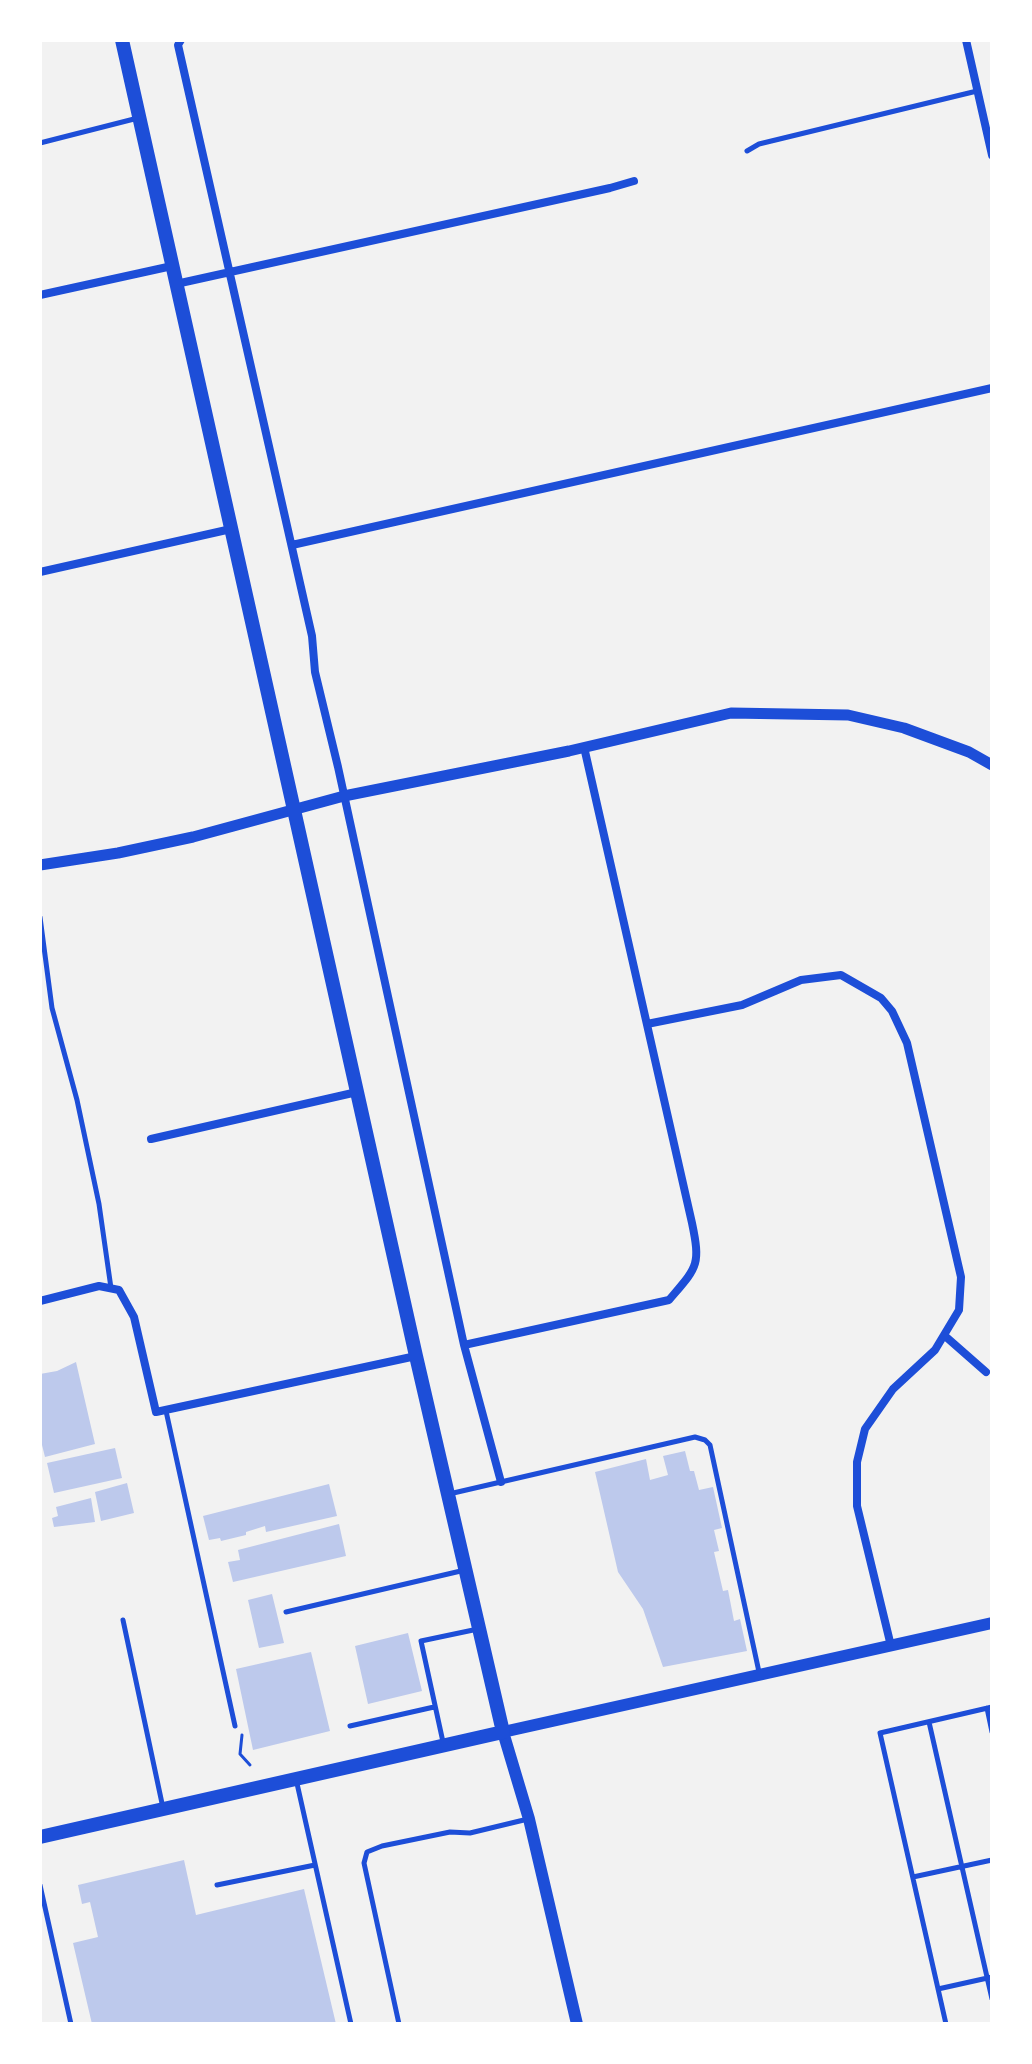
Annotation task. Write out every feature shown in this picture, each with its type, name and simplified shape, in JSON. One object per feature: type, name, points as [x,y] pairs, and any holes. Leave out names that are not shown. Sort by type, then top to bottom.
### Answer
[{"type":"main road","points":[[122,40],[416,1356],[503,1732],[529,1819],[577,2024]]},
{"type":"main road","points":[[40,1837],[992,1623]]},
{"type":"street","points":[[181,40],[178,45],[292,545],[312,636],[315,672],[464,1345],[501,1482]]},
{"type":"street","points":[[966,40],[992,155]]},
{"type":"street","points":[[176,284],[634,181]]},
{"type":"street","points":[[40,295],[172,266]]},
{"type":"street","points":[[292,545],[992,388]]},
{"type":"street","points":[[40,572],[231,529]]},
{"type":"street","points":[[40,865],[193,837],[344,796],[584,747],[731,713],[848,715],[904,728],[989,762]]},
{"type":"street","points":[[464,1345],[669,1300],[690,1276],[697,1262],[698,1248],[584,747]]},
{"type":"street","points":[[647,1024],[742,1005],[801,980],[841,975],[881,998],[892,1011],[907,1043],[961,1277],[959,1310],[945,1336],[935,1350],[893,1389],[865,1429],[857,1462],[857,1506],[891,1646]]},
{"type":"street","points":[[151,1139],[357,1092]]},
{"type":"street","points":[[40,1301],[99,1286],[115,1289],[134,1317],[156,1412],[416,1356]]},
{"type":"street","points":[[945,1336],[986,1372]]},
{"type":"lane","points":[[747,151],[759,144],[978,91]]},
{"type":"lane","points":[[40,143],[139,118]]},
{"type":"lane","points":[[40,917],[52,1008],[77,1100],[115,1289]]},
{"type":"lane","points":[[166,1409],[235,1726]]},
{"type":"lane","points":[[448,1494],[695,1437],[705,1440],[710,1445],[760,1675]]},
{"type":"lane","points":[[286,1612],[466,1569]]},
{"type":"lane","points":[[123,1620],[163,1809]]},
{"type":"lane","points":[[443,1744],[421,1641],[479,1629]]},
{"type":"lane","points":[[350,1726],[434,1707]]},
{"type":"lane","points":[[946,2024],[880,1733],[989,1708],[992,1732]]},
{"type":"lane","points":[[929,1722],[990,1977],[992,1999]]},
{"type":"lane","points":[[296,1778],[351,2024]]},
{"type":"lane","points":[[399,2024],[364,1863],[367,1852],[438,1834],[470,1833],[529,1819]]},
{"type":"lane","points":[[913,1877],[992,1860]]},
{"type":"lane","points":[[217,1885],[315,1865]]},
{"type":"lane","points":[[40,1885],[71,2024]]},
{"type":"lane","points":[[938,1989],[990,1977]]},
{"type":"path","points":[[235,1726],[242,1734],[240,1754],[250,1765]]},
{"type":"building","points":[[76,1362],[95,1444],[45,1457],[40,1437],[40,1374],[57,1371]]},
{"type":"building","points":[[115,1448],[122,1478],[54,1493],[47,1463]]},
{"type":"building","points":[[685,1451],[699,1490],[713,1487],[722,1528],[714,1530],[719,1551],[714,1552],[723,1591],[728,1590],[734,1621],[740,1619],[747,1651],[663,1667],[643,1609],[618,1572],[595,1472],[646,1459],[650,1480],[668,1475],[663,1456]]},
{"type":"building","points":[[127,1483],[134,1513],[101,1521],[95,1492]]},
{"type":"building","points":[[329,1484],[337,1516],[266,1532],[265,1526],[246,1532],[246,1535],[221,1541],[220,1538],[209,1540],[203,1516]]},
{"type":"building","points":[[91,1498],[95,1522],[54,1527],[52,1518],[58,1516],[56,1507]]},
{"type":"building","points":[[339,1524],[346,1556],[233,1582],[228,1562],[240,1560],[238,1550]]},
{"type":"building","points":[[272,1594],[284,1643],[259,1648],[248,1600]]},
{"type":"building","points":[[408,1633],[422,1691],[368,1704],[355,1646]]},
{"type":"building","points":[[311,1652],[330,1731],[253,1750],[236,1669]]},
{"type":"building","points":[[184,1860],[196,1915],[304,1889],[336,2024],[92,2024],[73,1943],[98,1937],[90,1902],[82,1904],[78,1885]]}]
